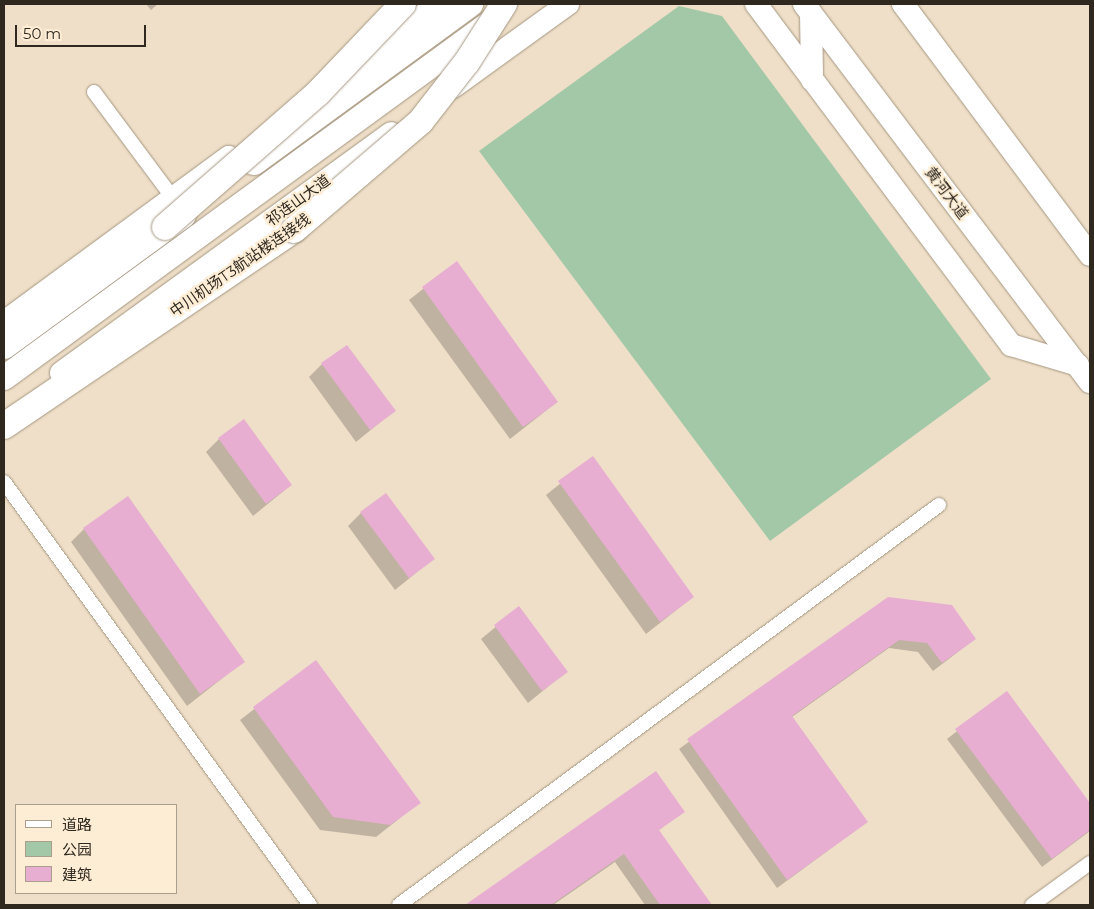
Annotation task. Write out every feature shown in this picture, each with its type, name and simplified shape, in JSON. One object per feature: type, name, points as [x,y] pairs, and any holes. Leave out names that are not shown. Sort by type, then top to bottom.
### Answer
[{"type":"highway","points":[[165,227],[318,93],[403,4]]},
{"type":"highway","points":[[4,346],[470,4]]},
{"type":"highway","name":"中川机场T3航站楼连接线","points":[[4,426],[294,230],[421,121],[467,62],[504,4]]},
{"type":"highway","points":[[4,378],[516,4]]},
{"type":"main road","points":[[4,322],[438,4]]},
{"type":"main road","name":"祁连山大道","points":[[4,415],[568,4]]},
{"type":"main road","points":[[756,4],[1011,346],[1084,373]]},
{"type":"main road","points":[[910,8],[1090,255]]},
{"type":"main road","points":[[808,9],[812,80]]},
{"type":"main road","name":"黄河大道","points":[[808,9],[1084,373]]},
{"type":"street","points":[[94,92],[173,198]]},
{"type":"street","points":[[4,482],[310,905]]},
{"type":"street","points":[[399,905],[939,505]]},
{"type":"street","points":[[1032,905],[1090,863]]},
{"type":"green space","points":[[679,6],[722,16],[991,379],[770,541],[479,151]]},
{"type":"building","points":[[457,261],[558,402],[523,427],[422,287]]},
{"type":"building","points":[[347,345],[396,411],[370,430],[321,363]]},
{"type":"building","points":[[244,419],[292,485],[266,504],[218,438]]},
{"type":"building","points":[[593,456],[694,597],[660,622],[558,481]]},
{"type":"building","points":[[386,493],[435,559],[409,578],[360,512]]},
{"type":"building","points":[[128,496],[245,662],[200,694],[83,528]]},
{"type":"building","points":[[888,597],[952,605],[976,639],[942,663],[927,643],[899,640],[792,716],[868,822],[787,880],[687,739]]},
{"type":"building","points":[[519,606],[568,672],[542,691],[494,625]]},
{"type":"building","points":[[316,660],[421,803],[390,825],[333,817],[253,707]]},
{"type":"building","points":[[1007,691],[1090,803],[1090,830],[1052,859],[955,729]]},
{"type":"building","points":[[656,771],[685,812],[659,830],[712,905],[660,905],[624,854],[551,905],[465,905]]}]
